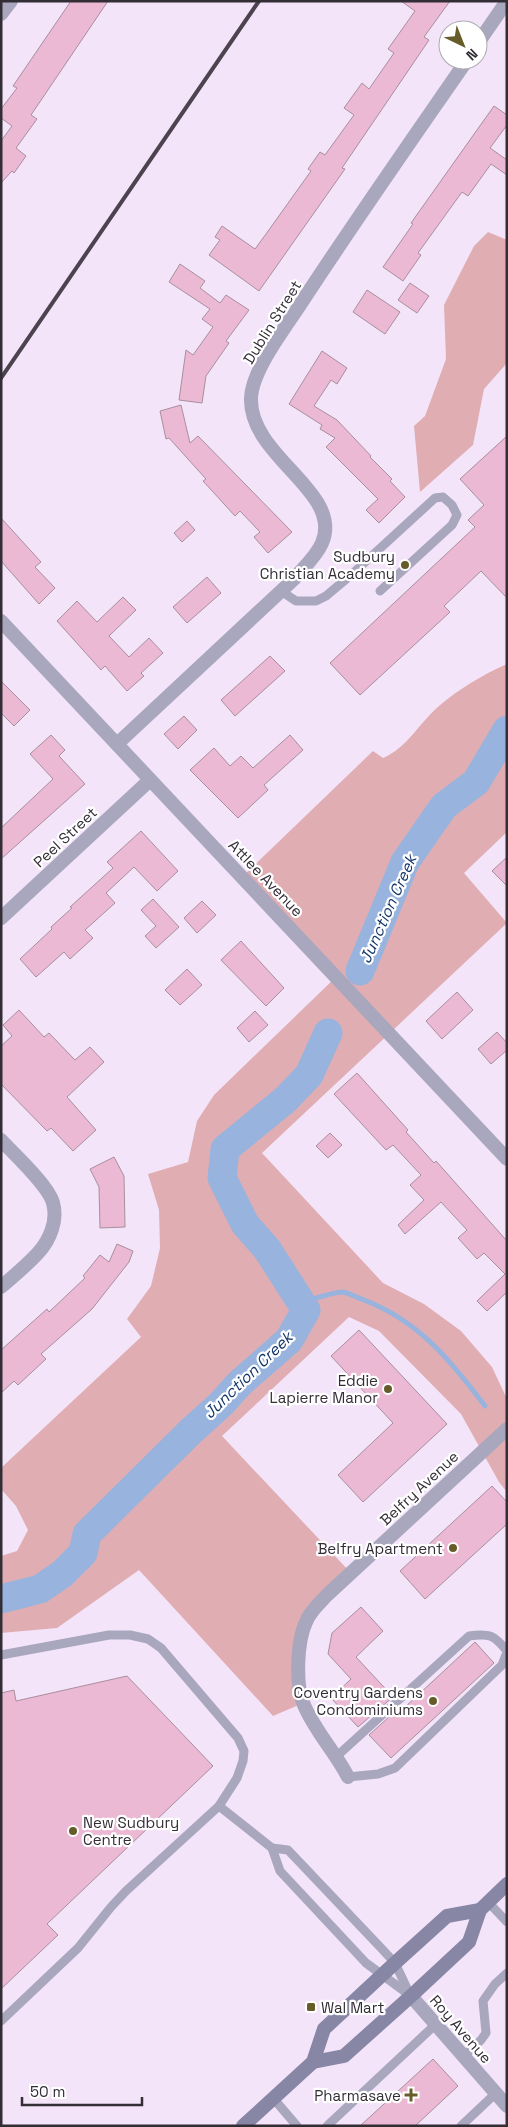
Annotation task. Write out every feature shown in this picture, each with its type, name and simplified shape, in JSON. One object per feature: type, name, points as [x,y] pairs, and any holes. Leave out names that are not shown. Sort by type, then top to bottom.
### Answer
[{"type":"main road","points":[[313,2062],[344,2056],[469,1942],[484,1906],[507,1884]]},
{"type":"main road","points":[[243,2126],[313,2062],[324,2029],[395,1963],[447,1916],[484,1906]]},
{"type":"street","points":[[1,14],[10,1]]},
{"type":"street","points":[[488,30],[507,2]]},
{"type":"street","name":"Dublin Street","points":[[117,744],[281,591],[316,554],[323,538],[326,524],[324,513],[316,500],[258,432],[252,411],[251,396],[254,384],[264,361],[320,275],[460,70]]},
{"type":"street","name":"Attlee Avenue","points":[[1,621],[507,1158]]},
{"type":"street","name":"Peel Street","points":[[1,918],[150,780]]},
{"type":"street","points":[[1,1140],[44,1188],[53,1202],[54,1220],[50,1236],[40,1252],[1,1287]]},
{"type":"street","name":"Belfry Avenue","points":[[348,1777],[337,1756],[303,1704],[298,1662],[300,1641],[306,1621],[327,1595],[507,1429]]},
{"type":"street","name":"Roy Avenue","points":[[410,1996],[507,2106]]},
{"type":"lane","points":[[281,591],[296,601],[316,601],[326,596],[435,498],[443,498],[452,505],[457,515],[452,525],[380,591]]},
{"type":"lane","points":[[337,1756],[469,1636],[484,1634],[496,1638],[507,1652],[502,1666],[395,1768],[378,1774],[348,1777]]},
{"type":"lane","points":[[1,1655],[109,1635],[130,1635],[148,1639],[161,1648],[238,1738],[244,1751],[237,1778],[219,1806],[126,1891],[78,1948],[1,2021]]},
{"type":"lane","points":[[219,1806],[272,1848],[288,1850],[395,1963],[410,1996]]},
{"type":"lane","points":[[272,1848],[280,1871],[366,1963],[410,1996]]},
{"type":"lane","points":[[484,1906],[507,1922]]},
{"type":"lane","points":[[464,2056],[481,2040],[486,2032],[483,2001],[495,1984],[507,1973]]},
{"type":"lane","points":[[327,2126],[436,2024]]},
{"type":"lane","points":[[461,2126],[496,2093]]},
{"type":"lane","points":[[272,2098],[297,2126]]},
{"type":"shaded area","points":[[488,232],[507,240],[507,363],[484,389],[473,445],[420,492],[414,426],[425,416],[446,359],[444,305],[474,246]]},
{"type":"shaded area","points":[[507,664],[507,832],[464,873],[507,923],[262,1153],[383,1283],[424,1304],[461,1331],[492,1367],[507,1399],[507,1492],[499,1482],[461,1414],[379,1331],[349,1317],[222,1436],[350,1572],[304,1620],[301,1704],[273,1716],[139,1570],[57,1628],[1,1633],[1,1556],[17,1551],[28,1530],[16,1506],[1,1489],[1,1468],[141,1337],[127,1319],[151,1286],[160,1248],[159,1210],[148,1174],[188,1162],[197,1121],[214,1095],[337,976],[243,876],[373,751],[383,758],[391,754],[406,742],[432,713],[447,700],[471,683]]},
{"type":"building","points":[[71,1],[108,1],[31,115],[37,119],[16,148],[26,156],[14,173],[12,171],[1,183],[1,141],[12,126],[1,118],[1,109],[17,88],[13,86]]},
{"type":"building","points":[[401,1],[450,1],[424,37],[429,40],[342,168],[345,169],[259,291],[209,255],[220,240],[215,237],[222,226],[255,249],[311,171],[308,169],[320,152],[325,155],[354,115],[344,108],[362,83],[369,89],[394,53],[388,49],[415,11]]},
{"type":"building","points":[[494,106],[507,115],[507,125],[490,148],[507,160],[507,175],[491,164],[468,196],[462,192],[418,253],[421,255],[403,281],[383,267],[413,224],[411,223]]},
{"type":"building","points":[[180,264],[205,281],[200,288],[220,303],[226,295],[249,310],[226,341],[229,343],[206,376],[202,403],[179,400],[186,350],[193,355],[213,327],[202,319],[210,309],[169,282]]},
{"type":"building","points":[[410,283],[429,296],[417,313],[398,300]]},
{"type":"building","points":[[367,290],[400,312],[385,334],[353,312]]},
{"type":"building","points":[[322,351],[347,368],[337,384],[331,380],[314,406],[337,420],[392,479],[390,481],[405,497],[379,523],[366,510],[378,499],[326,447],[335,438],[320,429],[322,425],[289,404]]},
{"type":"building","points":[[181,405],[190,443],[198,436],[292,532],[268,553],[254,537],[260,532],[240,511],[235,516],[203,481],[206,479],[169,438],[166,439],[160,411]]},
{"type":"building","points":[[507,436],[507,598],[481,571],[444,606],[450,612],[360,695],[330,663],[475,527],[468,520],[484,505],[460,479]]},
{"type":"building","points":[[1,518],[41,562],[35,567],[55,588],[39,604],[1,561]]},
{"type":"building","points":[[187,521],[195,530],[182,542],[174,533]]},
{"type":"building","points":[[207,577],[221,593],[187,623],[173,607]]},
{"type":"building","points":[[123,597],[136,610],[109,636],[129,657],[149,638],[163,653],[141,673],[144,676],[127,691],[105,666],[101,670],[57,621],[77,601],[97,622]]},
{"type":"building","points":[[270,656],[285,671],[235,716],[221,700]]},
{"type":"building","points":[[1,681],[30,710],[14,726],[1,713]]},
{"type":"building","points":[[184,716],[197,730],[178,749],[164,734]]},
{"type":"building","points":[[51,735],[65,750],[59,756],[85,784],[1,859],[1,828],[53,779],[30,754]]},
{"type":"building","points":[[290,735],[303,750],[264,785],[268,790],[238,818],[190,770],[214,748],[230,766],[241,756],[253,768]]},
{"type":"building","points":[[141,831],[178,871],[157,891],[134,867],[106,893],[115,903],[85,930],[93,938],[70,959],[64,952],[36,977],[20,959],[52,929],[51,927],[72,908],[70,907],[113,868],[107,862]]},
{"type":"building","points":[[507,857],[507,886],[492,871]]},
{"type":"building","points":[[153,899],[179,927],[156,948],[145,936],[156,926],[141,910]]},
{"type":"building","points":[[202,901],[216,915],[197,933],[184,918]]},
{"type":"building","points":[[241,941],[284,988],[266,1006],[221,960]]},
{"type":"building","points":[[187,969],[202,985],[180,1005],[165,990]]},
{"type":"building","points":[[457,992],[473,1010],[442,1039],[426,1021]]},
{"type":"building","points":[[19,1010],[44,1037],[49,1033],[75,1060],[90,1047],[104,1062],[67,1097],[96,1130],[73,1151],[51,1128],[47,1131],[1,1084],[1,1046],[12,1036],[3,1025]]},
{"type":"building","points":[[255,1011],[268,1025],[249,1042],[237,1028]]},
{"type":"building","points":[[497,1032],[507,1043],[507,1050],[491,1064],[478,1049]]},
{"type":"building","points":[[357,1073],[408,1130],[406,1132],[434,1163],[436,1161],[507,1241],[507,1292],[487,1311],[477,1301],[505,1274],[484,1253],[477,1259],[458,1238],[467,1230],[441,1202],[405,1234],[398,1225],[424,1200],[410,1185],[421,1175],[393,1145],[386,1150],[334,1094]]},
{"type":"building","points":[[330,1133],[342,1145],[328,1158],[316,1146]]},
{"type":"building","points":[[114,1157],[124,1176],[125,1227],[100,1228],[99,1187],[90,1169]]},
{"type":"building","points":[[117,1244],[133,1251],[129,1262],[92,1309],[41,1354],[46,1359],[18,1385],[14,1381],[1,1393],[1,1350],[47,1309],[49,1312],[85,1278],[83,1276],[100,1255],[109,1262]]},
{"type":"building","name":"Eddie Lapierre Manor","points":[[359,1330],[447,1424],[363,1502],[338,1475],[393,1423],[331,1356]]},
{"type":"building","name":"Belfry Apartment","points":[[492,1486],[507,1502],[507,1524],[425,1599],[400,1571]]},
{"type":"building","points":[[361,1607],[383,1631],[356,1657],[393,1697],[358,1727],[331,1698],[351,1679],[328,1654],[332,1633]]},
{"type":"building","name":"Coventry Gardens Condominiums","points":[[475,1642],[494,1663],[391,1758],[369,1735],[401,1706],[404,1708]]},
{"type":"building","name":"New Sudbury Centre","points":[[127,1676],[213,1766],[47,1924],[58,1935],[1,1989],[1,1693],[14,1690],[16,1701]]},
{"type":"building","points":[[433,2059],[458,2086],[415,2126],[360,2126]]},
{"type":"waterway","name":"Junction Creek","points":[[360,971],[405,862],[444,806],[476,782],[507,730]]},
{"type":"waterway","name":"Junction Creek","points":[[1,1599],[40,1589],[62,1574],[83,1553],[87,1534],[221,1404],[239,1384],[289,1340],[306,1310],[267,1249],[245,1224],[222,1178],[225,1149],[285,1100],[309,1075],[328,1033]]},
{"type":"waterway","points":[[302,1302],[343,1292],[384,1309],[401,1319],[432,1344],[459,1373],[485,1406]]},
{"type":"railway","points":[[1,378],[259,1]]},
{"type":"place","name":"Sudbury Christian Academy","points":[[405,565]]},
{"type":"place","name":"Eddie Lapierre Manor","points":[[388,1389]]},
{"type":"place","name":"Belfry Apartment","points":[[453,1548]]},
{"type":"place","name":"Coventry Gardens Condominiums","points":[[433,1701]]},
{"type":"place","name":"New Sudbury Centre","points":[[73,1831]]},
{"type":"place","name":"Wal Mart","points":[[311,2007]]},
{"type":"place","name":"Pharmasave","points":[[411,2095]]}]
